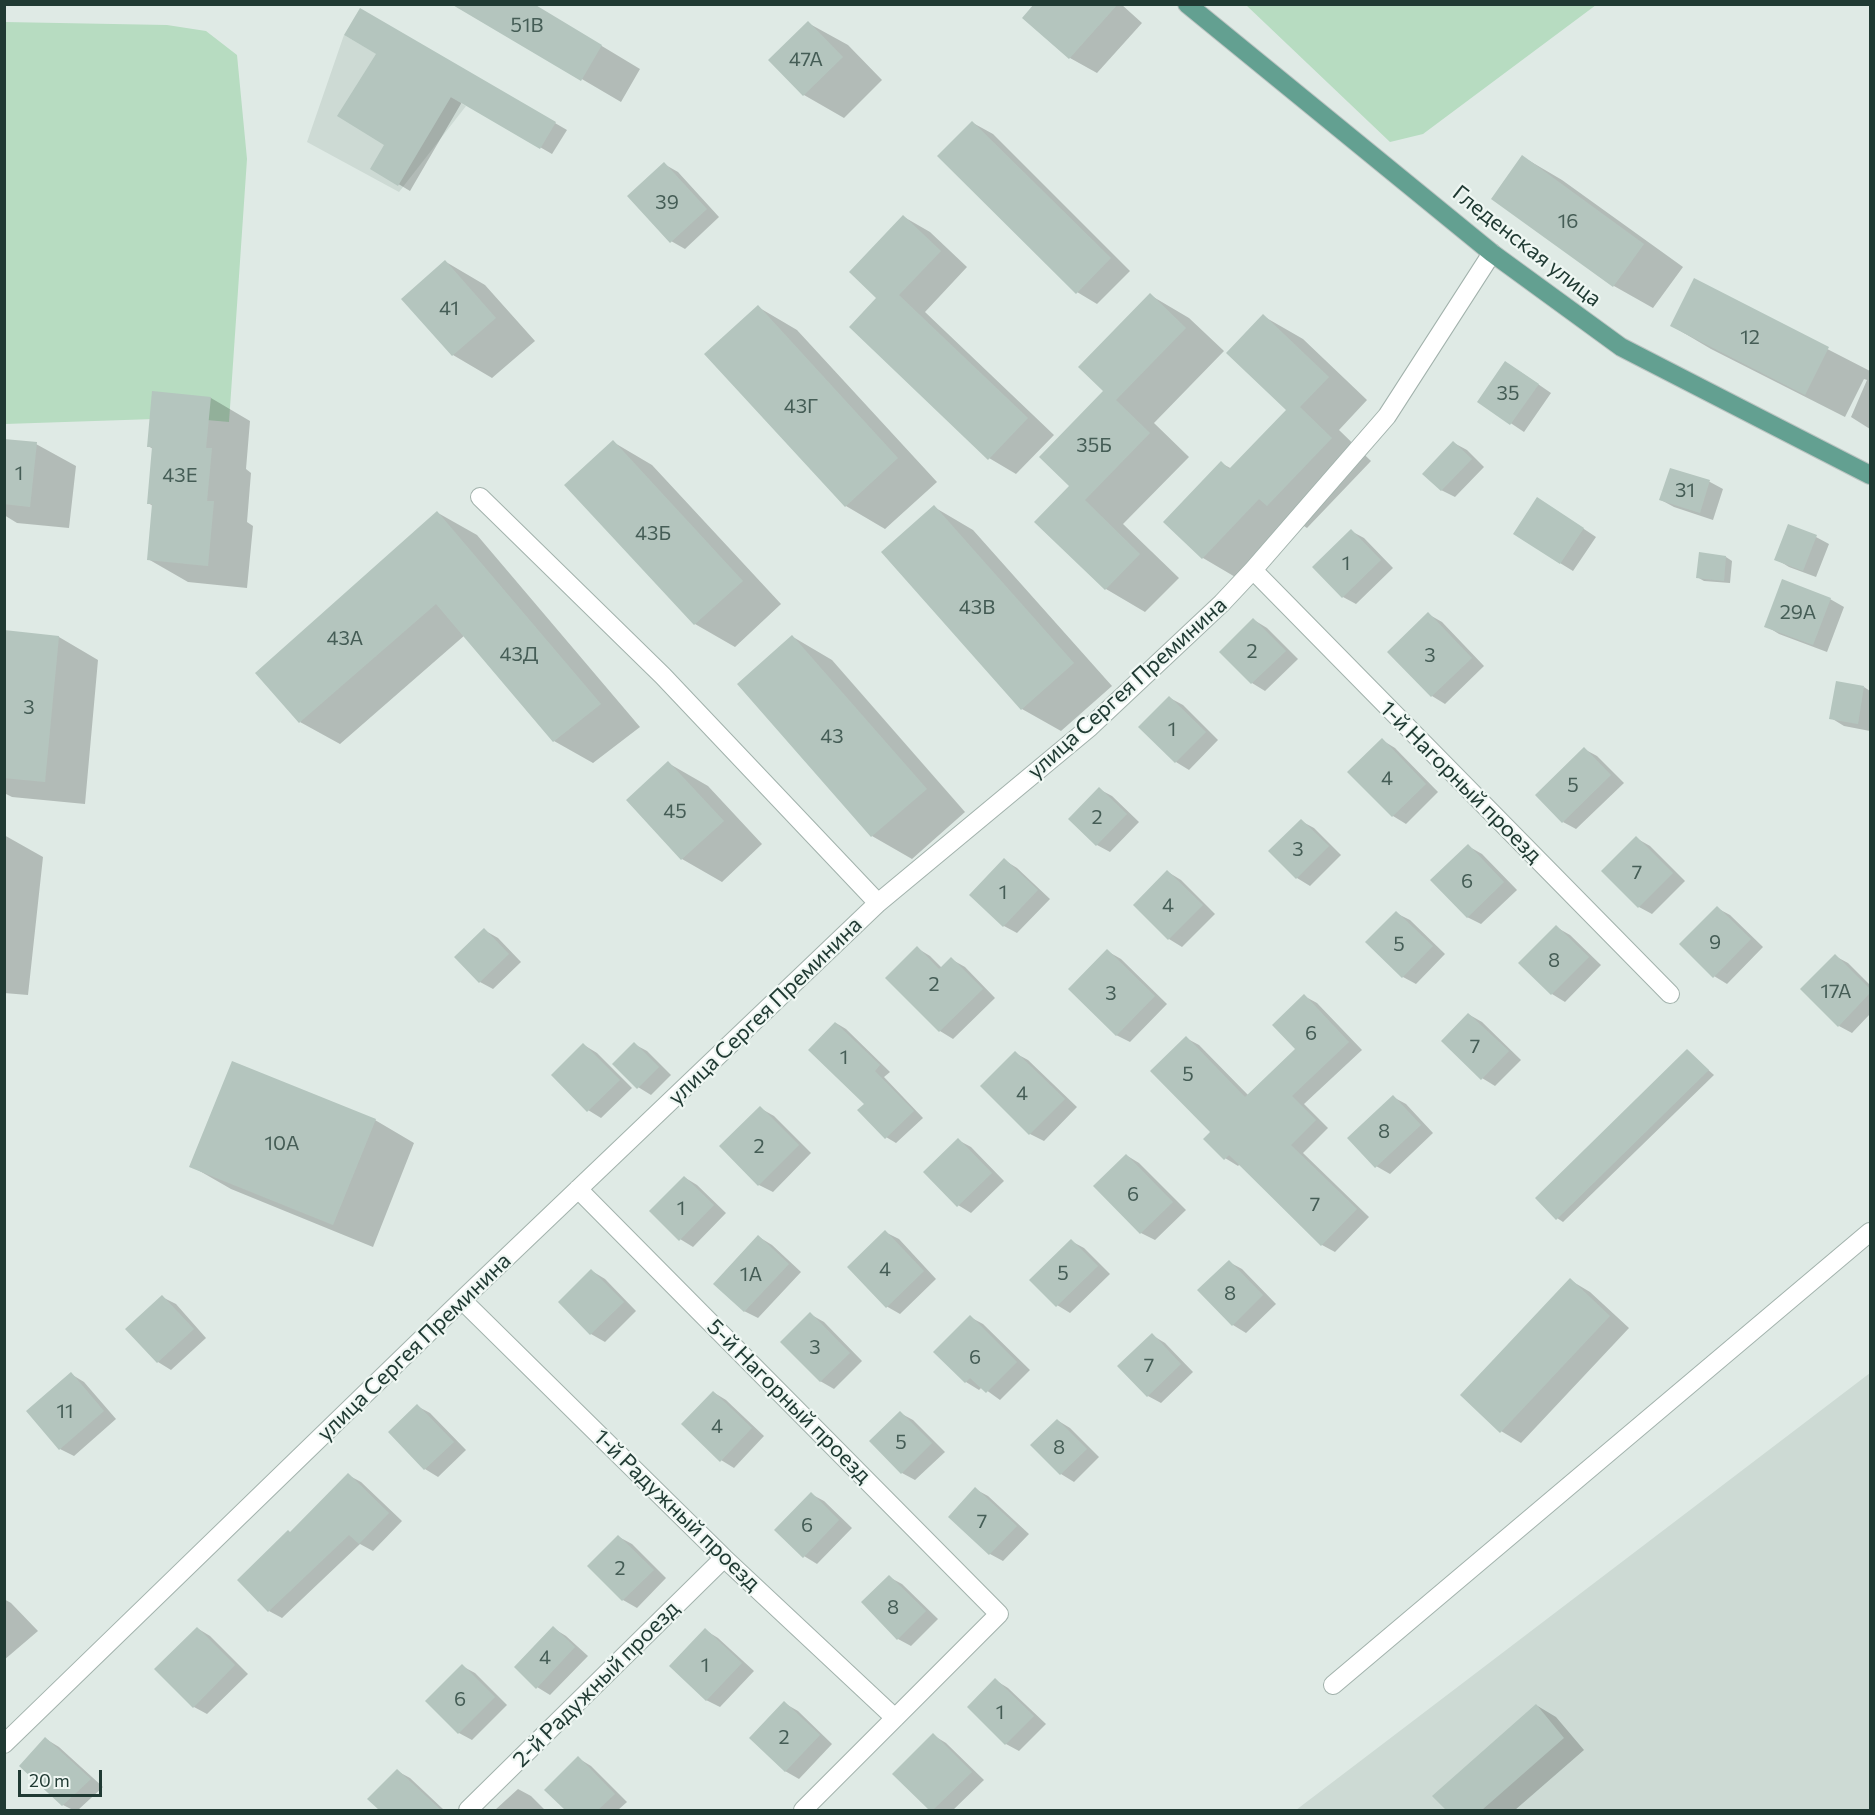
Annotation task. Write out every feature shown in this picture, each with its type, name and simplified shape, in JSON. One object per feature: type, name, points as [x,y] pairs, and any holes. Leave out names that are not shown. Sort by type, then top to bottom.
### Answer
[{"type":"main road","name":"Гледенская улица","points":[[1187,4],[1492,253],[1621,347],[1870,475]]},
{"type":"street","name":"улица Сергея Преминина","points":[[4,1744],[462,1300],[878,903],[1090,726],[1222,603],[1387,416],[1492,253]]},
{"type":"street","points":[[480,497],[663,676],[878,903]]},
{"type":"street","name":"1-й Нагорный проезд","points":[[1253,570],[1670,994]]},
{"type":"street","name":"5-й Нагорный проезд","points":[[578,1189],[999,1614],[895,1718]]},
{"type":"street","points":[[1334,1685],[1870,1233]]},
{"type":"street","name":"1-й Радужный проезд","points":[[462,1300],[724,1558],[895,1718]]},
{"type":"street","name":"2-й Радужный проезд","points":[[468,1810],[724,1558]]},
{"type":"street","points":[[803,1810],[895,1718]]},
{"type":"shaded area","points":[[344,35],[466,106],[399,192],[307,142]]},
{"type":"shaded area","points":[[1870,1373],[1870,1810],[1296,1810]]},
{"type":"green space","points":[[1246,5],[1596,5],[1423,134],[1390,142]]},
{"type":"green space","points":[[5,22],[167,25],[206,31],[237,55],[247,159],[229,422],[184,418],[5,424]]},
{"type":"building","points":[[451,4],[534,4],[602,45],[581,81]]},
{"type":"building","points":[[1034,4],[1118,4],[1069,59],[1022,18]]},
{"type":"building","points":[[360,8],[556,122],[540,149],[451,97],[398,186],[370,169],[384,145],[337,116],[376,54],[344,35]]},
{"type":"building","points":[[808,21],[843,57],[803,96],[768,60]]},
{"type":"building","points":[[972,121],[1111,258],[1076,294],[937,156]]},
{"type":"building","points":[[1522,155],[1644,244],[1613,287],[1491,199]]},
{"type":"building","points":[[664,162],[707,209],[670,243],[627,196]]},
{"type":"building","points":[[903,215],[941,251],[899,295],[1028,418],[988,460],[849,327],[876,298],[849,272]]},
{"type":"building","points":[[445,260],[496,318],[452,356],[401,299]]},
{"type":"building","points":[[1694,278],[1829,347],[1805,395],[1670,326]]},
{"type":"building","points":[[1150,293],[1186,328],[1116,400],[1150,433],[1085,500],[1140,554],[1105,590],[1034,522],[1069,486],[1039,457],[1103,391],[1078,367]]},
{"type":"building","points":[[758,305],[898,458],[845,507],[704,354]]},
{"type":"building","points":[[1263,314],[1329,377],[1300,407],[1332,438],[1267,506],[1259,499],[1202,559],[1163,522],[1221,461],[1229,469],[1286,410],[1226,353]]},
{"type":"building","points":[[1505,361],[1539,384],[1510,425],[1477,402]]},
{"type":"building","points":[[152,391],[211,397],[206,448],[212,448],[207,501],[214,501],[208,566],[147,560],[152,504],[147,504],[152,447],[147,447]]},
{"type":"building","points":[[4,439],[37,442],[30,507],[4,504]]},
{"type":"building","points":[[613,440],[743,581],[694,625],[564,485]]},
{"type":"building","points":[[1453,441],[1472,459],[1441,491],[1422,474]]},
{"type":"building","points":[[1670,468],[1710,480],[1700,513],[1659,500]]},
{"type":"building","points":[[1537,497],[1584,528],[1560,564],[1513,534]]},
{"type":"building","points":[[934,505],[1074,663],[1021,710],[881,552]]},
{"type":"building","points":[[437,511],[601,704],[553,742],[436,604],[299,723],[255,673]]},
{"type":"building","points":[[1788,524],[1817,535],[1803,571],[1774,560]]},
{"type":"building","points":[[1351,529],[1381,560],[1342,598],[1312,567]]},
{"type":"building","points":[[1699,552],[1726,556],[1724,581],[1696,578]]},
{"type":"building","points":[[1782,579],[1831,598],[1813,645],[1764,627]]},
{"type":"building","points":[[1428,612],[1472,658],[1431,697],[1387,652]]},
{"type":"building","points":[[1253,618],[1286,651],[1251,684],[1219,652]]},
{"type":"building","points":[[4,630],[59,636],[45,782],[4,778]]},
{"type":"building","points":[[792,635],[927,789],[871,837],[737,684]]},
{"type":"building","points":[[1836,681],[1864,686],[1858,724],[1829,719]]},
{"type":"building","points":[[1169,696],[1206,732],[1175,763],[1138,727]]},
{"type":"building","points":[[1382,738],[1426,784],[1392,817],[1347,772]]},
{"type":"building","points":[[1584,747],[1611,775],[1562,823],[1535,795]]},
{"type":"building","points":[[668,761],[724,821],[681,860],[626,800]]},
{"type":"building","points":[[1099,787],[1127,814],[1096,846],[1068,819]]},
{"type":"building","points":[[1301,819],[1329,846],[1296,879],[1268,851]]},
{"type":"building","points":[[1636,836],[1673,873],[1638,908],[1601,871]]},
{"type":"building","points":[[1468,844],[1504,882],[1467,918],[1430,880]]},
{"type":"building","points":[[1004,858],[1038,890],[1003,927],[969,895]]},
{"type":"building","points":[[1167,870],[1203,905],[1168,940],[1133,905]]},
{"type":"building","points":[[1717,906],[1751,939],[1713,978],[1679,944]]},
{"type":"building","points":[[1396,911],[1433,946],[1402,978],[1365,942]]},
{"type":"building","points":[[1556,925],[1589,957],[1551,995],[1518,963]]},
{"type":"building","points":[[484,928],[509,954],[479,983],[454,957]]},
{"type":"building","points":[[917,946],[939,969],[951,957],[983,989],[939,1032],[885,978]]},
{"type":"building","points":[[1107,949],[1155,996],[1116,1036],[1068,989]]},
{"type":"building","points":[[1835,954],[1870,989],[1870,993],[1838,1027],[1800,989]]},
{"type":"building","points":[[1304,994],[1349,1042],[1292,1096],[1316,1120],[1291,1145],[1357,1209],[1321,1246],[1229,1155],[1224,1160],[1203,1139],[1210,1132],[1150,1071],[1186,1036],[1245,1097],[1295,1049],[1272,1025]]},
{"type":"building","points":[[1468,1013],[1509,1051],[1481,1080],[1441,1041]]},
{"type":"building","points":[[835,1022],[880,1065],[875,1071],[914,1111],[885,1139],[857,1110],[864,1104],[808,1050]]},
{"type":"building","points":[[634,1042],[659,1067],[637,1089],[612,1064]]},
{"type":"building","points":[[583,1043],[620,1080],[587,1112],[551,1075]]},
{"type":"building","points":[[1687,1049],[1709,1070],[1556,1220],[1535,1198]]},
{"type":"building","points":[[1015,1051],[1065,1099],[1029,1135],[980,1086]]},
{"type":"building","points":[[232,1061],[376,1119],[333,1225],[189,1167]]},
{"type":"building","points":[[1393,1095],[1421,1125],[1375,1168],[1347,1138]]},
{"type":"building","points":[[760,1106],[799,1145],[758,1186],[719,1146]]},
{"type":"building","points":[[958,1138],[992,1173],[957,1207],[923,1172]]},
{"type":"building","points":[[1126,1154],[1173,1202],[1140,1234],[1093,1186]]},
{"type":"building","points":[[684,1176],[714,1205],[679,1241],[649,1211]]},
{"type":"building","points":[[885,1230],[924,1271],[886,1308],[847,1267]]},
{"type":"building","points":[[758,1235],[789,1264],[744,1312],[713,1284]]},
{"type":"building","points":[[1071,1239],[1098,1266],[1056,1307],[1029,1280]]},
{"type":"building","points":[[1229,1260],[1263,1295],[1232,1326],[1197,1290]]},
{"type":"building","points":[[591,1269],[624,1302],[590,1335],[558,1302]]},
{"type":"building","points":[[1570,1278],[1610,1316],[1500,1433],[1460,1395]]},
{"type":"building","points":[[162,1295],[194,1329],[157,1363],[125,1329]]},
{"type":"building","points":[[810,1312],[850,1353],[820,1382],[780,1342]]},
{"type":"building","points":[[970,1315],[1017,1362],[986,1393],[970,1378],[965,1383],[933,1352]]},
{"type":"building","points":[[1152,1333],[1181,1364],[1147,1397],[1117,1366]]},
{"type":"building","points":[[71,1372],[104,1411],[59,1450],[26,1411]]},
{"type":"building","points":[[713,1391],[752,1428],[720,1462],[681,1424]]},
{"type":"building","points":[[417,1404],[454,1442],[424,1470],[388,1432]]},
{"type":"building","points":[[900,1411],[932,1443],[901,1474],[869,1441]]},
{"type":"building","points":[[1057,1419],[1087,1449],[1060,1475],[1030,1445]]},
{"type":"building","points":[[348,1473],[389,1513],[359,1544],[349,1535],[268,1612],[237,1580],[288,1530],[290,1532]]},
{"type":"building","points":[[975,1487],[1017,1526],[989,1555],[948,1517]]},
{"type":"building","points":[[811,1492],[839,1520],[803,1558],[774,1530]]},
{"type":"building","points":[[618,1535],[654,1570],[622,1601],[587,1566]]},
{"type":"building","points":[[889,1575],[926,1611],[897,1640],[861,1602]]},
{"type":"building","points":[[553,1626],[575,1647],[536,1689],[514,1667]]},
{"type":"building","points":[[197,1627],[235,1665],[193,1708],[154,1669]]},
{"type":"building","points":[[705,1628],[742,1663],[706,1701],[669,1666]]},
{"type":"building","points":[[462,1664],[495,1697],[458,1734],[425,1701]]},
{"type":"building","points":[[995,1678],[1034,1716],[1005,1745],[967,1707]]},
{"type":"building","points":[[784,1701],[820,1735],[785,1772],[749,1738]]},
{"type":"building","points":[[1536,1704],[1564,1738],[1482,1810],[1446,1810],[1432,1796]]},
{"type":"building","points":[[933,1733],[972,1772],[933,1810],[929,1810],[892,1774]]},
{"type":"building","points":[[45,1737],[91,1779],[62,1806],[19,1766]]},
{"type":"building","points":[[578,1756],[615,1794],[598,1810],[565,1810],[544,1790]]},
{"type":"building","points":[[397,1769],[441,1810],[379,1810],[367,1799]]}]
